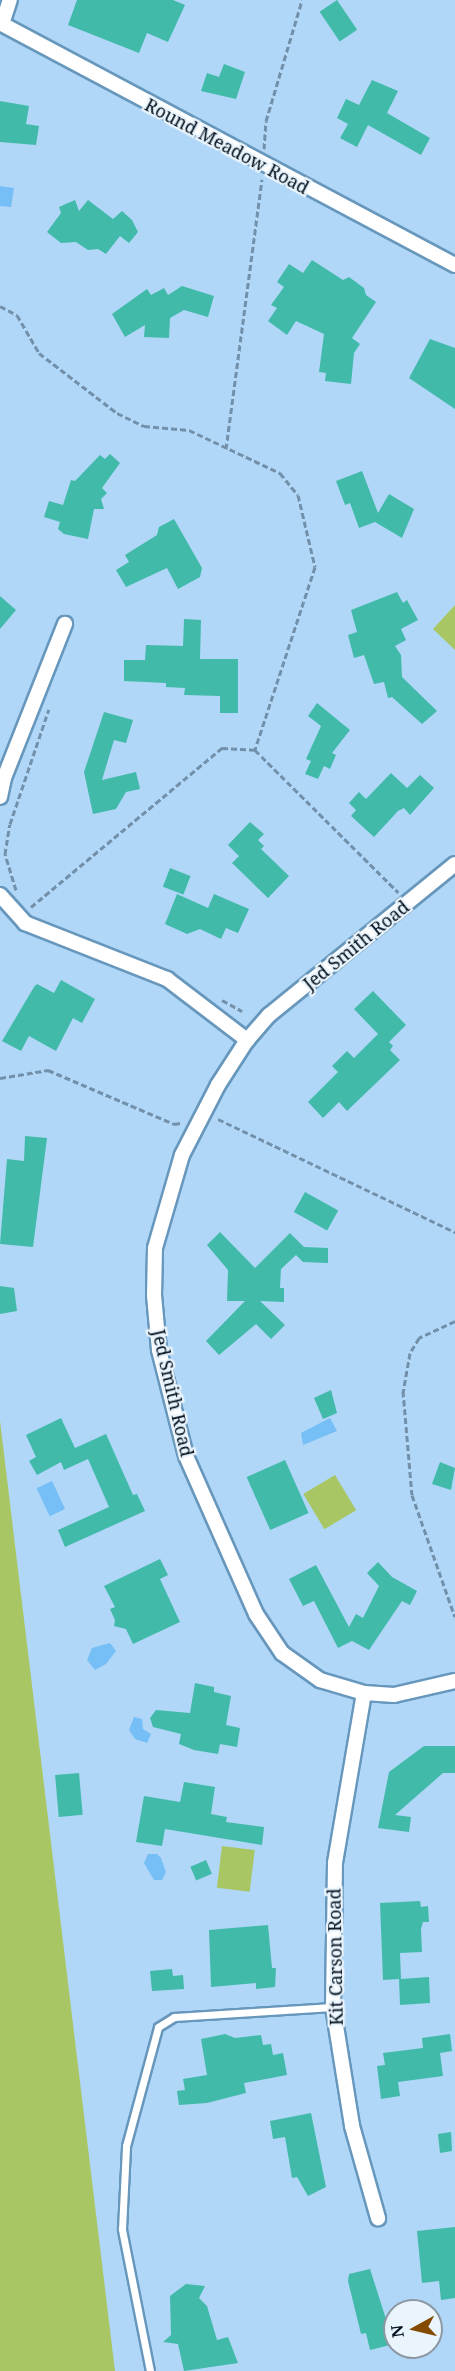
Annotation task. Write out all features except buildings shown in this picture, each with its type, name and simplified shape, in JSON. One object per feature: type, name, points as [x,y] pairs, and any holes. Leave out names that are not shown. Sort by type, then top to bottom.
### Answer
[{"type":"street","points":[[1,23],[10,0]]},
{"type":"street","name":"Round Meadow Road","points":[[1,23],[264,166],[455,265]]},
{"type":"street","points":[[0,797],[4,778],[65,624]]},
{"type":"street","name":"Jed Smith Road","points":[[455,864],[269,1015],[247,1040],[200,1119],[182,1155],[155,1248],[154,1295],[159,1350],[180,1437],[199,1489],[269,1636],[300,1668],[320,1680],[364,1693],[394,1695],[455,1681]]},
{"type":"street","points":[[0,895],[25,923],[167,979],[247,1040]]},
{"type":"street","name":"Kit Carson Road","points":[[364,1693],[335,1863],[333,2007],[350,2116],[378,2218]]},
{"type":"lane","points":[[150,2371],[122,2229],[126,2146],[158,2027],[174,2017],[333,2007]]},
{"type":"path","points":[[226,448],[264,166],[266,121],[302,0]]},
{"type":"path","points":[[0,306],[18,315],[39,353],[117,412],[144,426],[189,430],[280,473],[291,482],[298,495],[315,567],[255,750]]},
{"type":"path","points":[[20,895],[5,854],[10,824],[50,709]]},
{"type":"path","points":[[29,908],[222,748],[255,750],[398,893]]},
{"type":"path","points":[[25,901],[29,908],[39,914]]},
{"type":"path","points":[[219,998],[242,1011]]},
{"type":"path","points":[[0,1078],[48,1070],[174,1124],[200,1119],[223,1118],[339,1179],[455,1232]]},
{"type":"path","points":[[455,1321],[419,1338],[410,1353],[403,1391],[412,1495],[455,1617]]},
{"type":"green space","points":[[455,605],[455,650],[433,629]]},
{"type":"green space","points":[[0,1421],[115,2371],[0,2371]]},
{"type":"green space","points":[[335,1475],[356,1510],[324,1529],[303,1494]]},
{"type":"green space","points":[[222,1846],[255,1850],[250,1892],[217,1888]]},
{"type":"water","points":[[0,186],[14,188],[11,207],[0,206]]},
{"type":"water","points":[[330,1418],[337,1431],[303,1445],[301,1433]]},
{"type":"water","points":[[52,1481],[65,1509],[50,1516],[37,1488]]},
{"type":"water","points":[[110,1643],[116,1651],[106,1664],[95,1670],[87,1660],[92,1648]]},
{"type":"water","points":[[134,1717],[142,1719],[143,1729],[151,1734],[147,1743],[135,1739],[129,1730]]},
{"type":"water","points":[[148,1854],[157,1854],[161,1858],[166,1872],[162,1880],[154,1880],[144,1863]]}]
